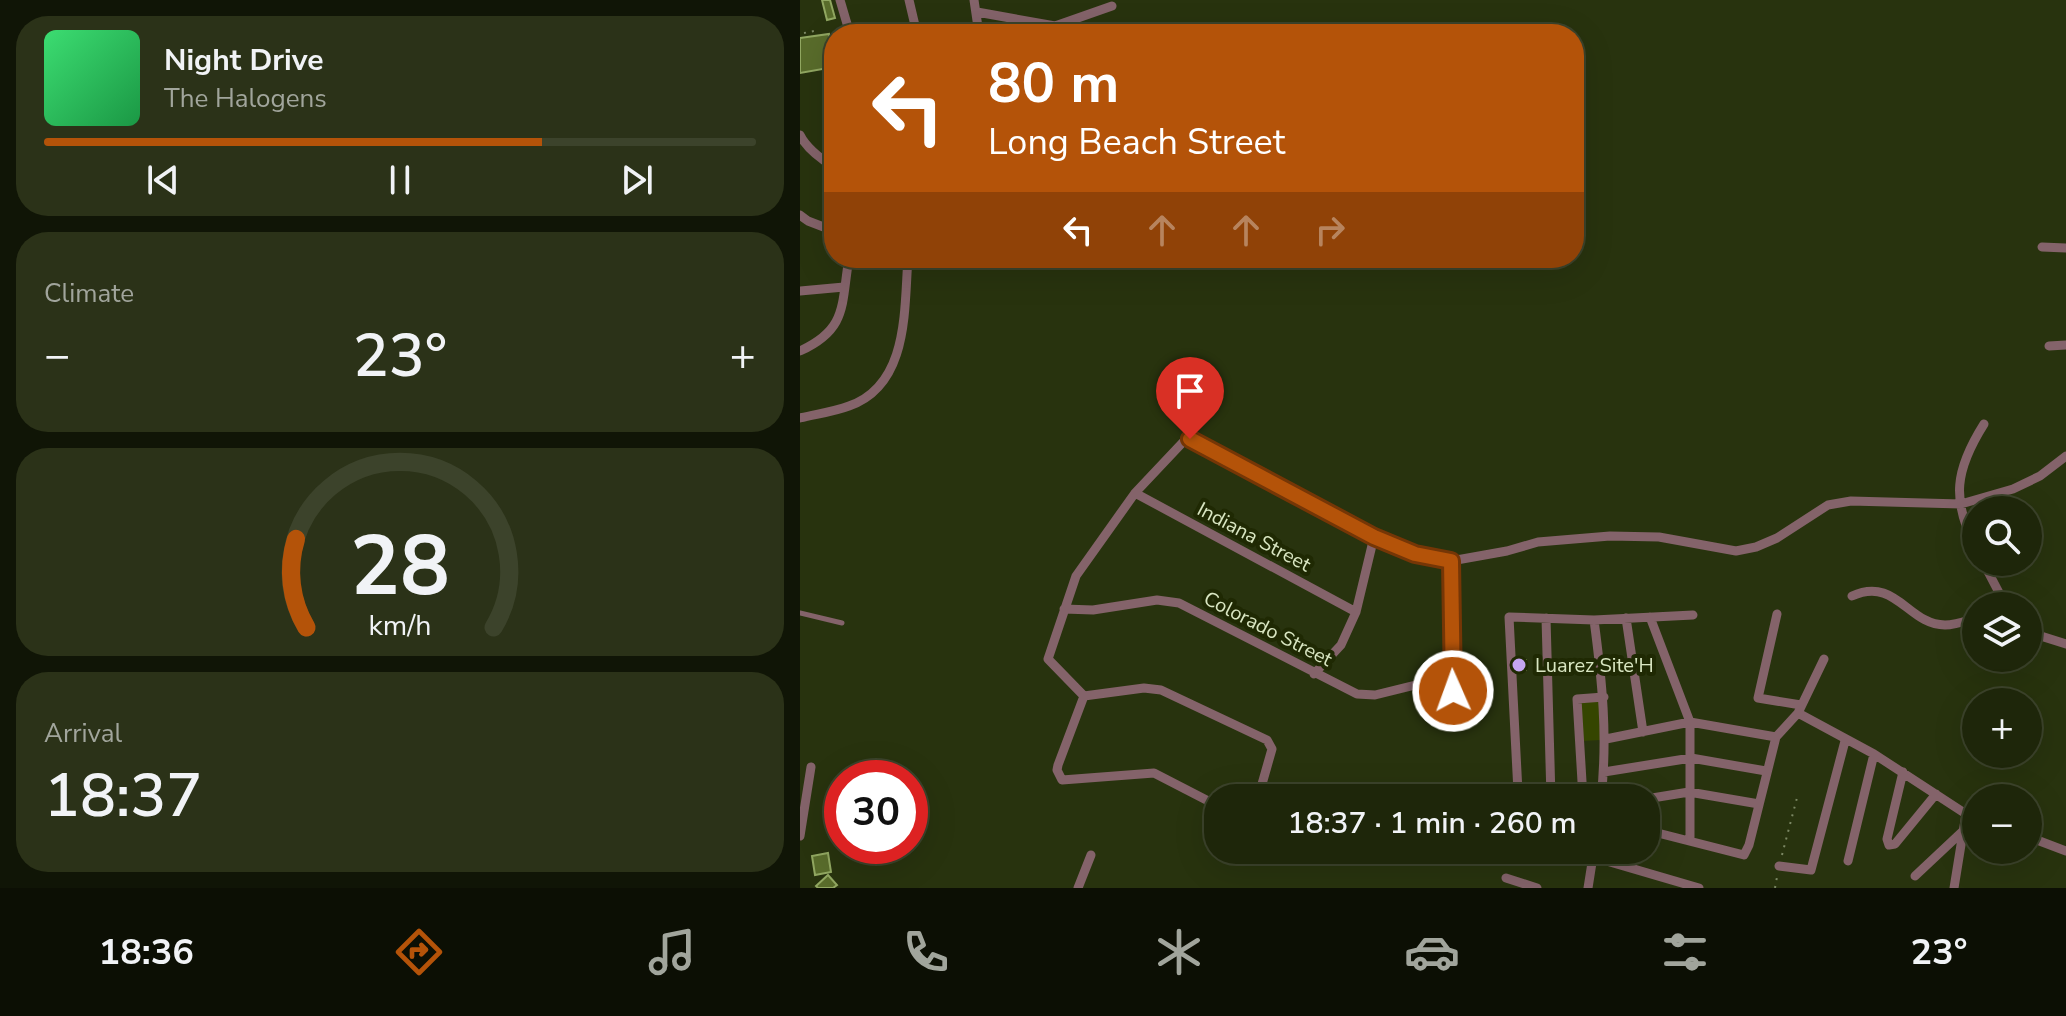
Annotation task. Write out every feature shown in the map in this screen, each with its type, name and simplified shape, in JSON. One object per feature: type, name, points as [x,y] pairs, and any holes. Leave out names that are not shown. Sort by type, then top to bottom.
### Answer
[{"type":"street","points":[[840,0],[847,24]]},
{"type":"street","points":[[909,0],[915,24]]},
{"type":"street","points":[[974,0],[978,24]]},
{"type":"street","points":[[1061,24],[1112,6]]},
{"type":"street","points":[[977,12],[1044,24]]},
{"type":"street","points":[[800,135],[804,143],[824,161]]},
{"type":"street","points":[[800,215],[824,227]]},
{"type":"street","points":[[2042,247],[2066,248]]},
{"type":"street","points":[[800,351],[822,341],[838,322],[847,268]]},
{"type":"street","points":[[800,418],[851,406],[868,396],[887,378],[897,355],[907,268]]},
{"type":"street","points":[[800,291],[844,287]]},
{"type":"street","points":[[2049,346],[2066,345]]},
{"type":"street","points":[[1962,508],[1960,473],[1966,453],[1984,424]]},
{"type":"street","points":[[1084,696],[1048,659],[1076,576],[1135,493],[1185,440],[1196,442],[1374,537],[1415,554],[1451,561],[1538,542],[1610,536],[1659,537],[1736,551],[1777,538],[1828,505],[1851,501],[1961,504],[2013,489],[2040,476],[2066,456]]},
{"type":"street","name":"Indiana Street","points":[[1135,493],[1356,612]]},
{"type":"street","points":[[1314,674],[1341,645],[1356,612],[1374,537]]},
{"type":"street","points":[[1451,561],[1453,691]]},
{"type":"street","points":[[1852,596],[1868,589],[1884,592],[1928,620],[1942,625],[1962,621]]},
{"type":"street","name":"Colorado Street","points":[[1064,609],[1093,610],[1168,600],[1179,603],[1357,694],[1375,695],[1452,676]]},
{"type":"street","points":[[1777,614],[1758,698],[1800,709],[1845,741],[1874,754],[1962,811]]},
{"type":"street","points":[[1518,784],[1509,617],[1594,620],[1693,615]]},
{"type":"street","points":[[1650,617],[1690,722],[1690,841]]},
{"type":"street","points":[[1546,618],[1551,784]]},
{"type":"street","points":[[1626,618],[1643,732]]},
{"type":"street","points":[[1594,620],[1604,697],[1606,739],[1603,784]]},
{"type":"street","points":[[2042,636],[2066,644]]},
{"type":"street","points":[[1660,834],[1744,855],[1776,737],[1800,709],[1824,659]]},
{"type":"street","points":[[1084,696],[1144,688],[1161,690],[1267,740],[1272,749],[1262,784]]},
{"type":"street","points":[[1084,696],[1058,765],[1062,780],[1154,773],[1204,799]]},
{"type":"street","points":[[1582,784],[1577,699],[1604,697]]},
{"type":"street","points":[[1606,739],[1690,722],[1776,737]]},
{"type":"street","points":[[1779,866],[1811,870],[1845,741]]},
{"type":"street","points":[[1848,861],[1874,754]]},
{"type":"street","points":[[1604,772],[1691,758],[1766,771]]},
{"type":"street","points":[[800,836],[811,767]]},
{"type":"street","points":[[1903,772],[1887,839],[1889,845],[1895,844],[1936,794]]},
{"type":"street","points":[[1660,797],[1689,792],[1759,804]]},
{"type":"street","points":[[1915,876],[1962,832]]},
{"type":"street","points":[[1954,888],[1962,842]]},
{"type":"street","points":[[2042,842],[2066,851]]},
{"type":"street","points":[[1078,888],[1091,855]]},
{"type":"street","points":[[1588,888],[1592,864]]},
{"type":"street","points":[[1625,864],[1699,888]]},
{"type":"street","points":[[1506,878],[1537,888]]},
{"type":"lane","points":[[800,613],[842,623]]},
{"type":"path","points":[[804,33],[814,31]]},
{"type":"path","points":[[1775,888],[1798,794]]},
{"type":"green space","points":[[1599,701],[1601,740],[1582,741],[1580,702]]},
{"type":"building","points":[[822,0],[830,0],[835,18],[827,20]]},
{"type":"building","points":[[824,35],[824,69],[800,73],[800,38]]},
{"type":"building","name":"Luarez Site'H","points":[[1526,660],[1526,670],[1512,671],[1512,661]]},
{"type":"building","points":[[824,854],[824,864],[830,864],[831,872],[815,875],[812,856]]},
{"type":"building","points":[[828,875],[837,885],[818,888],[816,886]]},
{"type":"place","name":"Luarez Site'H","points":[[1519,665]]},
{"type":"route","points":[[1190,439],[1374,537],[1415,554],[1451,561],[1453,691]]}]
